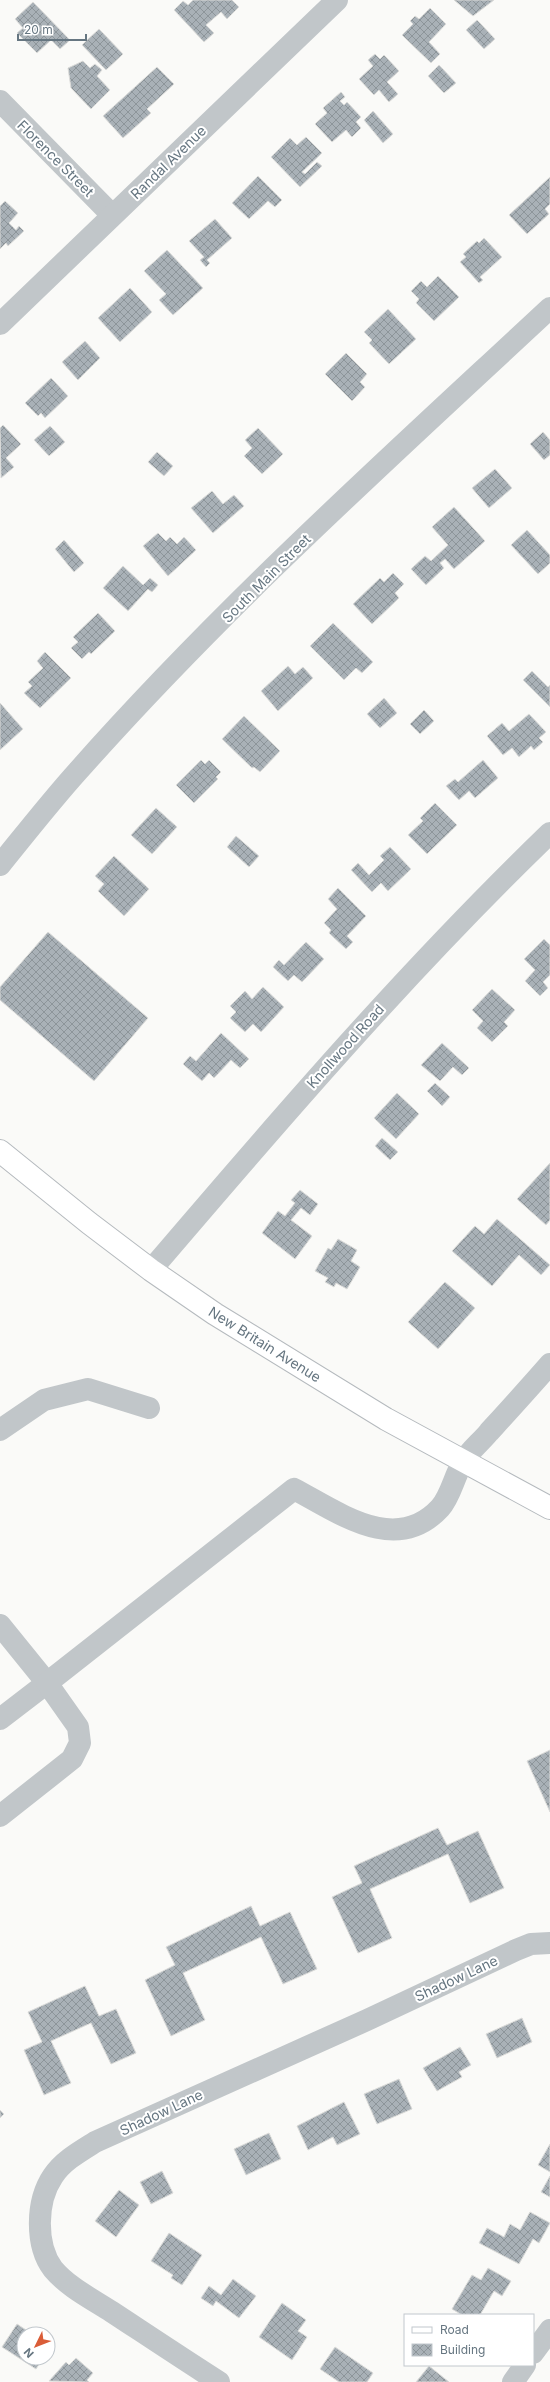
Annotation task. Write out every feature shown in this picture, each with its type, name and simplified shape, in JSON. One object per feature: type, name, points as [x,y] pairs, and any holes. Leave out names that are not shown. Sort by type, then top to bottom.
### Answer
[{"type":"main road","name":"New Britain Avenue","points":[[0,1151],[89,1223],[151,1270],[215,1314],[379,1415],[550,1508]]},
{"type":"street","name":"Randal Avenue","points":[[0,324],[337,0]]},
{"type":"street","name":"Florence Street","points":[[0,101],[112,215]]},
{"type":"street","name":"South Main Street","points":[[0,865],[78,771],[221,622],[323,520],[550,308]]},
{"type":"street","name":"Knollwood Road","points":[[151,1270],[304,1091],[383,1004],[550,833]]},
{"type":"street","points":[[0,1719],[294,1489],[356,1521],[376,1529],[397,1531],[412,1528],[427,1520],[441,1508],[463,1461],[550,1364]]},
{"type":"street","points":[[0,1430],[44,1400],[88,1389],[150,1408]]},
{"type":"street","points":[[0,1625],[47,1683],[78,1727],[80,1743],[72,1759],[0,1816]]},
{"type":"street","name":"Shadow Lane","points":[[219,2382],[82,2293],[54,2269],[46,2258],[41,2243],[40,2225],[45,2192],[52,2177],[75,2154],[95,2142],[367,2020],[516,1950],[531,1944],[550,1944]]},
{"type":"street","points":[[534,2353],[550,2330]]},
{"type":"street","points":[[513,2382],[524,2366]]},
{"type":"building","points":[[193,0],[232,0],[239,7],[227,19],[221,12],[206,25],[214,33],[204,42],[174,10],[183,1],[188,5]]},
{"type":"building","points":[[454,0],[494,0],[473,16]]},
{"type":"building","points":[[33,2],[70,40],[60,49],[51,40],[37,53],[17,33],[23,28],[15,19]]},
{"type":"building","points":[[430,8],[446,24],[429,42],[440,54],[431,63],[402,35],[413,24],[410,21],[415,16],[419,19]]},
{"type":"building","points":[[477,20],[495,39],[484,49],[466,30]]},
{"type":"building","points":[[99,29],[123,54],[106,70],[82,45]]},
{"type":"building","points":[[375,54],[380,59],[384,55],[399,71],[387,82],[398,94],[389,102],[379,90],[374,95],[359,79],[373,66],[368,60]]},
{"type":"building","points":[[83,61],[90,68],[95,64],[102,70],[97,76],[110,90],[91,109],[71,88],[68,68]]},
{"type":"building","points":[[439,65],[456,83],[444,93],[428,76]]},
{"type":"building","points":[[157,67],[174,84],[147,109],[151,113],[123,138],[103,116]]},
{"type":"building","points":[[341,92],[345,97],[340,101],[344,105],[347,102],[361,117],[356,122],[361,128],[352,137],[346,130],[332,142],[315,124],[327,113],[323,108]]},
{"type":"building","points":[[373,111],[393,134],[383,143],[364,120]]},
{"type":"building","points":[[306,137],[322,153],[302,172],[305,174],[317,162],[322,166],[300,187],[271,157],[290,138],[297,145]]},
{"type":"building","points":[[258,176],[282,200],[275,207],[268,201],[249,219],[232,203]]},
{"type":"building","points":[[550,177],[550,204],[545,209],[549,214],[527,234],[509,215]]},
{"type":"building","points":[[5,201],[18,213],[9,223],[16,230],[19,226],[24,231],[8,246],[6,243],[0,249],[0,206]]},
{"type":"building","points":[[215,219],[232,238],[207,260],[210,263],[206,267],[200,260],[204,257],[189,241]]},
{"type":"building","points":[[484,238],[502,257],[480,277],[483,280],[479,283],[460,262],[466,257],[463,254],[477,241],[479,243]]},
{"type":"building","points":[[167,250],[203,288],[173,315],[159,300],[166,294],[144,271]]},
{"type":"building","points":[[438,276],[459,297],[434,321],[416,303],[419,299],[411,291],[421,281],[427,287]]},
{"type":"building","points":[[130,288],[152,312],[120,342],[98,318]]},
{"type":"building","points":[[388,309],[416,339],[389,364],[369,343],[372,340],[364,332]]},
{"type":"building","points":[[85,341],[100,358],[78,380],[62,362]]},
{"type":"building","points":[[346,353],[367,374],[360,382],[365,387],[352,401],[325,374]]},
{"type":"building","points":[[51,378],[68,396],[45,418],[41,413],[38,416],[25,403]]},
{"type":"building","points":[[3,425],[21,444],[6,458],[14,467],[1,478],[0,428]]},
{"type":"building","points":[[50,426],[65,442],[49,456],[34,440]]},
{"type":"building","points":[[258,428],[283,454],[262,474],[244,456],[252,448],[245,440]]},
{"type":"building","points":[[543,432],[550,440],[550,455],[544,460],[530,444]]},
{"type":"building","points":[[157,452],[173,466],[164,476],[148,462]]},
{"type":"building","points":[[495,469],[512,488],[489,508],[472,488]]},
{"type":"building","points":[[212,491],[223,504],[234,495],[244,506],[213,533],[191,508]]},
{"type":"building","points":[[454,507],[485,541],[454,569],[445,559],[440,563],[444,568],[426,585],[411,569],[425,556],[431,561],[448,545],[432,527]]},
{"type":"building","points":[[527,530],[550,555],[550,563],[538,574],[511,545]]},
{"type":"building","points":[[158,533],[166,541],[170,537],[177,544],[184,537],[196,550],[168,576],[143,546]]},
{"type":"building","points":[[64,540],[84,563],[74,572],[55,549]]},
{"type":"building","points":[[123,566],[143,585],[150,578],[158,585],[152,592],[148,589],[128,611],[103,588]]},
{"type":"building","points":[[393,573],[404,584],[395,593],[399,598],[372,624],[353,604],[380,578],[384,582]]},
{"type":"building","points":[[98,613],[115,631],[91,654],[89,652],[82,659],[71,648],[78,642],[73,637]]},
{"type":"building","points":[[333,623],[373,662],[362,673],[356,668],[344,680],[310,646]]},
{"type":"building","points":[[45,652],[71,678],[40,708],[24,693],[32,686],[28,682],[43,668],[37,661]]},
{"type":"building","points":[[288,666],[295,674],[303,667],[313,678],[278,711],[261,691]]},
{"type":"building","points":[[532,671],[548,687],[550,685],[550,707],[523,680]]},
{"type":"building","points":[[384,698],[397,713],[380,728],[367,714]]},
{"type":"building","points":[[0,703],[23,729],[0,750]]},
{"type":"building","points":[[424,710],[434,721],[420,734],[410,724]]},
{"type":"building","points":[[529,714],[546,732],[539,738],[543,742],[534,750],[531,746],[519,757],[512,748],[503,755],[487,736],[502,723],[509,731]]},
{"type":"building","points":[[244,716],[280,751],[260,772],[254,767],[252,768],[222,739]]},
{"type":"building","points":[[201,760],[205,764],[209,760],[221,772],[216,777],[218,779],[194,803],[176,785]]},
{"type":"building","points":[[483,760],[498,778],[475,798],[469,791],[459,800],[446,786],[455,779],[458,782]]},
{"type":"building","points":[[435,803],[457,825],[427,854],[408,835],[423,821],[420,818]]},
{"type":"building","points":[[156,808],[177,827],[152,854],[131,835]]},
{"type":"building","points":[[236,836],[259,856],[249,867],[227,847]]},
{"type":"building","points":[[390,847],[411,869],[388,891],[381,883],[372,892],[351,870],[358,863],[369,875],[384,860],[380,856]]},
{"type":"building","points":[[114,856],[149,889],[124,916],[98,891],[104,884],[95,876]]},
{"type":"building","points":[[338,888],[366,916],[347,936],[353,942],[346,949],[329,933],[331,930],[324,923],[337,909],[328,899]]},
{"type":"building","points":[[48,932],[148,1018],[94,1081],[0,1000],[0,987]]},
{"type":"building","points":[[544,939],[550,945],[550,975],[543,982],[548,988],[540,996],[525,981],[535,970],[524,959]]},
{"type":"building","points":[[306,942],[324,959],[302,982],[294,975],[288,981],[273,967],[279,960],[284,965]]},
{"type":"building","points":[[263,987],[284,1007],[261,1032],[253,1024],[245,1032],[230,1018],[236,1012],[230,1006],[245,991],[252,999]]},
{"type":"building","points":[[492,989],[515,1010],[504,1022],[508,1026],[492,1042],[477,1028],[483,1021],[472,1010]]},
{"type":"building","points":[[221,1033],[249,1059],[240,1068],[231,1060],[214,1078],[209,1073],[202,1081],[183,1064],[190,1056],[196,1061]]},
{"type":"building","points":[[442,1043],[469,1068],[462,1075],[453,1067],[440,1081],[421,1065]]},
{"type":"building","points":[[435,1083],[450,1097],[442,1106],[427,1091]]},
{"type":"building","points":[[397,1093],[419,1114],[396,1139],[374,1118]]},
{"type":"building","points":[[382,1138],[398,1152],[390,1160],[375,1146]]},
{"type":"building","points":[[550,1163],[550,1220],[546,1225],[517,1199]]},
{"type":"building","points":[[300,1190],[318,1204],[310,1215],[301,1208],[291,1220],[312,1236],[295,1259],[262,1233],[278,1211],[285,1216],[295,1203],[291,1200]]},
{"type":"building","points":[[497,1219],[550,1265],[541,1275],[519,1255],[492,1286],[452,1251],[475,1226],[484,1234]]},
{"type":"building","points":[[338,1239],[357,1250],[351,1261],[360,1267],[347,1289],[336,1283],[334,1287],[325,1282],[328,1278],[315,1271],[328,1248],[331,1250]]},
{"type":"building","points":[[445,1282],[475,1308],[438,1349],[408,1322]]},
{"type":"building","points":[[550,1750],[550,1812],[527,1761]]},
{"type":"building","points":[[438,1828],[447,1845],[478,1831],[504,1888],[470,1903],[448,1854],[370,1889],[392,1938],[358,1953],[332,1897],[362,1883],[354,1866]]},
{"type":"building","points":[[251,1906],[260,1926],[290,1912],[317,1969],[283,1984],[261,1937],[183,1973],[205,2020],[171,2036],[145,1980],[175,1965],[166,1947]]},
{"type":"building","points":[[85,1986],[99,2016],[116,2009],[136,2053],[111,2064],[91,2023],[51,2041],[71,2083],[44,2095],[24,2050],[42,2042],[28,2012]]},
{"type":"building","points":[[522,2018],[532,2042],[497,2058],[486,2034]]},
{"type":"building","points":[[460,2047],[471,2065],[459,2072],[462,2077],[437,2091],[423,2068]]},
{"type":"building","points":[[399,2079],[412,2109],[377,2124],[364,2094]]},
{"type":"building","points":[[344,2102],[360,2134],[337,2145],[333,2137],[308,2150],[297,2126]]},
{"type":"building","points":[[0,2110],[4,2114],[0,2118]]},
{"type":"building","points":[[269,2133],[281,2159],[246,2175],[234,2149]]},
{"type":"building","points":[[550,2144],[550,2172],[538,2165]]},
{"type":"building","points":[[162,2171],[173,2193],[151,2204],[140,2182]]},
{"type":"building","points":[[550,2176],[550,2197],[541,2192]]},
{"type":"building","points":[[119,2190],[139,2205],[116,2237],[95,2221]]},
{"type":"building","points":[[530,2212],[550,2223],[539,2243],[533,2239],[519,2264],[479,2243],[487,2228],[504,2237],[510,2224],[520,2230]]},
{"type":"building","points":[[169,2233],[202,2255],[182,2285],[171,2278],[173,2275],[151,2261]]},
{"type":"building","points":[[488,2268],[511,2281],[502,2296],[494,2291],[481,2314],[460,2314],[452,2309],[472,2275],[481,2280]]},
{"type":"building","points":[[233,2279],[256,2296],[239,2318],[216,2301],[213,2306],[201,2298],[209,2286],[221,2295]]},
{"type":"building","points":[[282,2303],[306,2320],[298,2331],[307,2337],[292,2360],[259,2337]]},
{"type":"building","points":[[17,2324],[20,2326],[16,2326],[16,2356],[2,2347]]},
{"type":"building","points":[[335,2347],[373,2373],[367,2382],[339,2382],[320,2369]]},
{"type":"building","points":[[76,2358],[93,2373],[87,2380],[89,2382],[49,2381],[66,2362],[69,2365]]},
{"type":"building","points":[[429,2366],[449,2382],[416,2382]]}]
